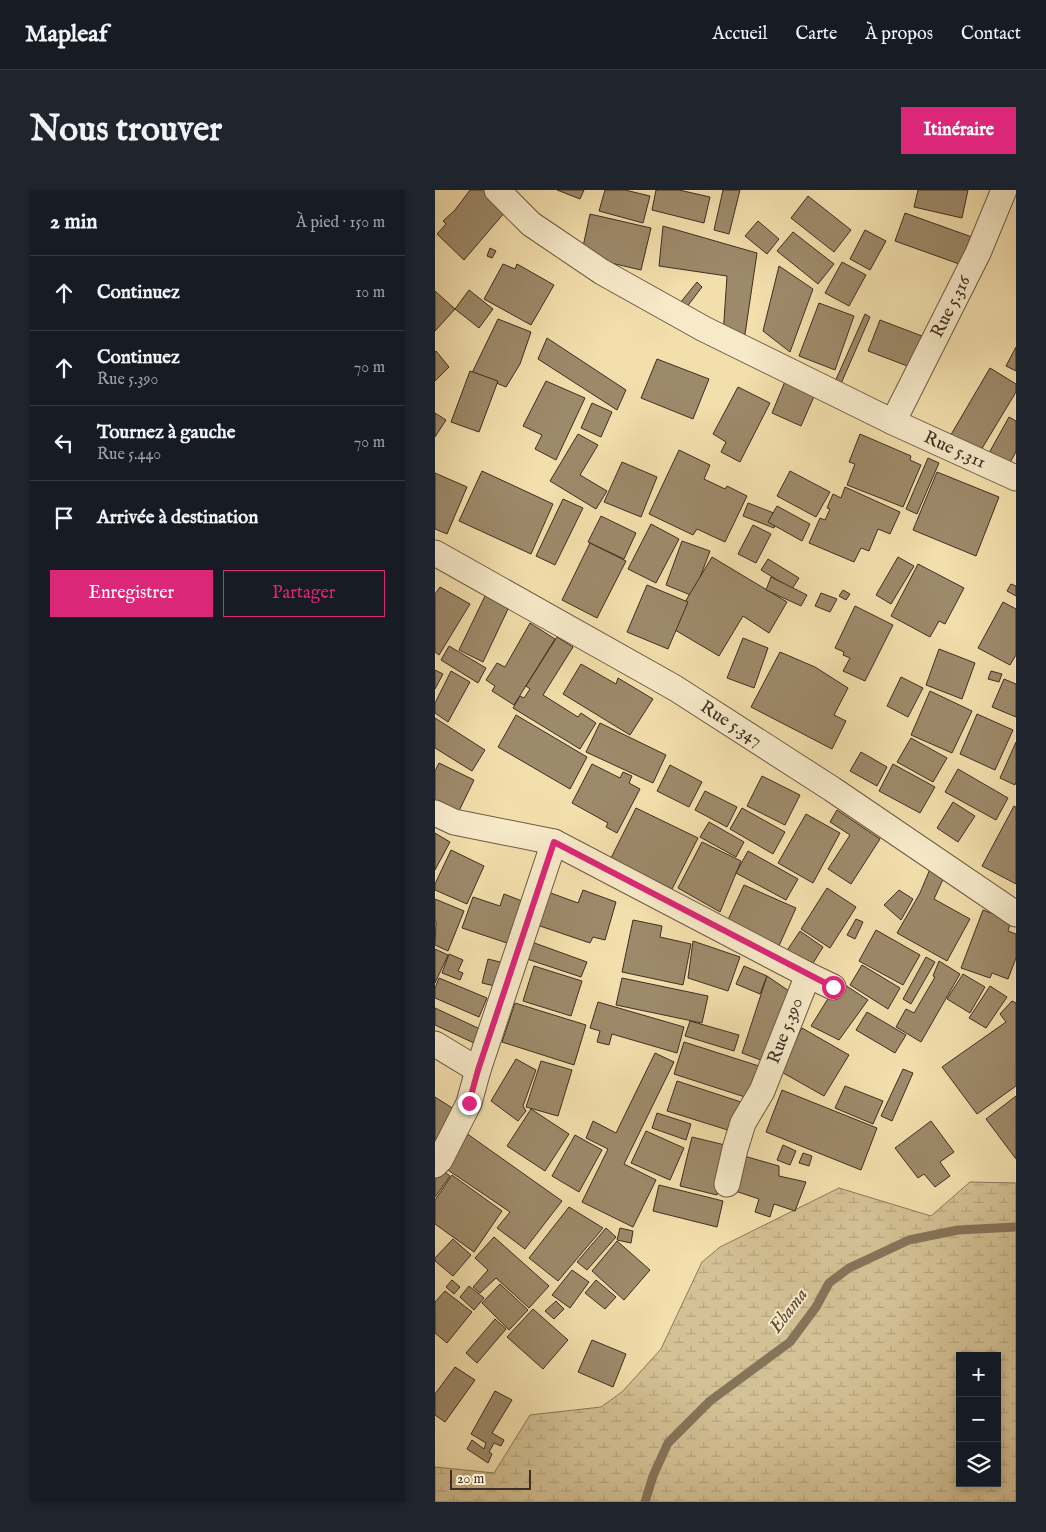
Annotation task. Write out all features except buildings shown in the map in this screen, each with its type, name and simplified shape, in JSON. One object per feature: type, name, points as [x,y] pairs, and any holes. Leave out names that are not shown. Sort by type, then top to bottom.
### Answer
[{"type":"street","name":"Rue 5.311","points":[[497,190],[531,224],[602,272],[704,329],[893,422],[1016,478]]},
{"type":"street","name":"Rue 5.316","points":[[893,422],[978,253],[1003,190]]},
{"type":"street","name":"Rue 5.347","points":[[435,552],[675,688],[1015,910]]},
{"type":"street","name":"Rue 5.390","points":[[435,813],[454,822],[554,842],[808,975],[762,1091],[743,1123],[727,1184]]},
{"type":"street","points":[[435,1165],[440,1160],[469,1103],[478,1070],[554,842]]},
{"type":"street","points":[[808,975],[833,987]]},
{"type":"street","points":[[435,1044],[478,1070]]},
{"type":"green space","points":[[970,1182],[1016,1183],[1016,1502],[435,1502],[435,1467],[494,1473],[530,1415],[601,1407],[622,1392],[661,1349],[702,1262],[720,1247],[839,1188],[931,1216]]},
{"type":"waterway","name":"Ebama","points":[[645,1502],[653,1476],[668,1443],[710,1401],[790,1342],[816,1307],[829,1283],[849,1268],[909,1240],[958,1230],[1016,1227]]},
{"type":"route","points":[[469,1103],[478,1070],[554,842],[833,987]]}]
